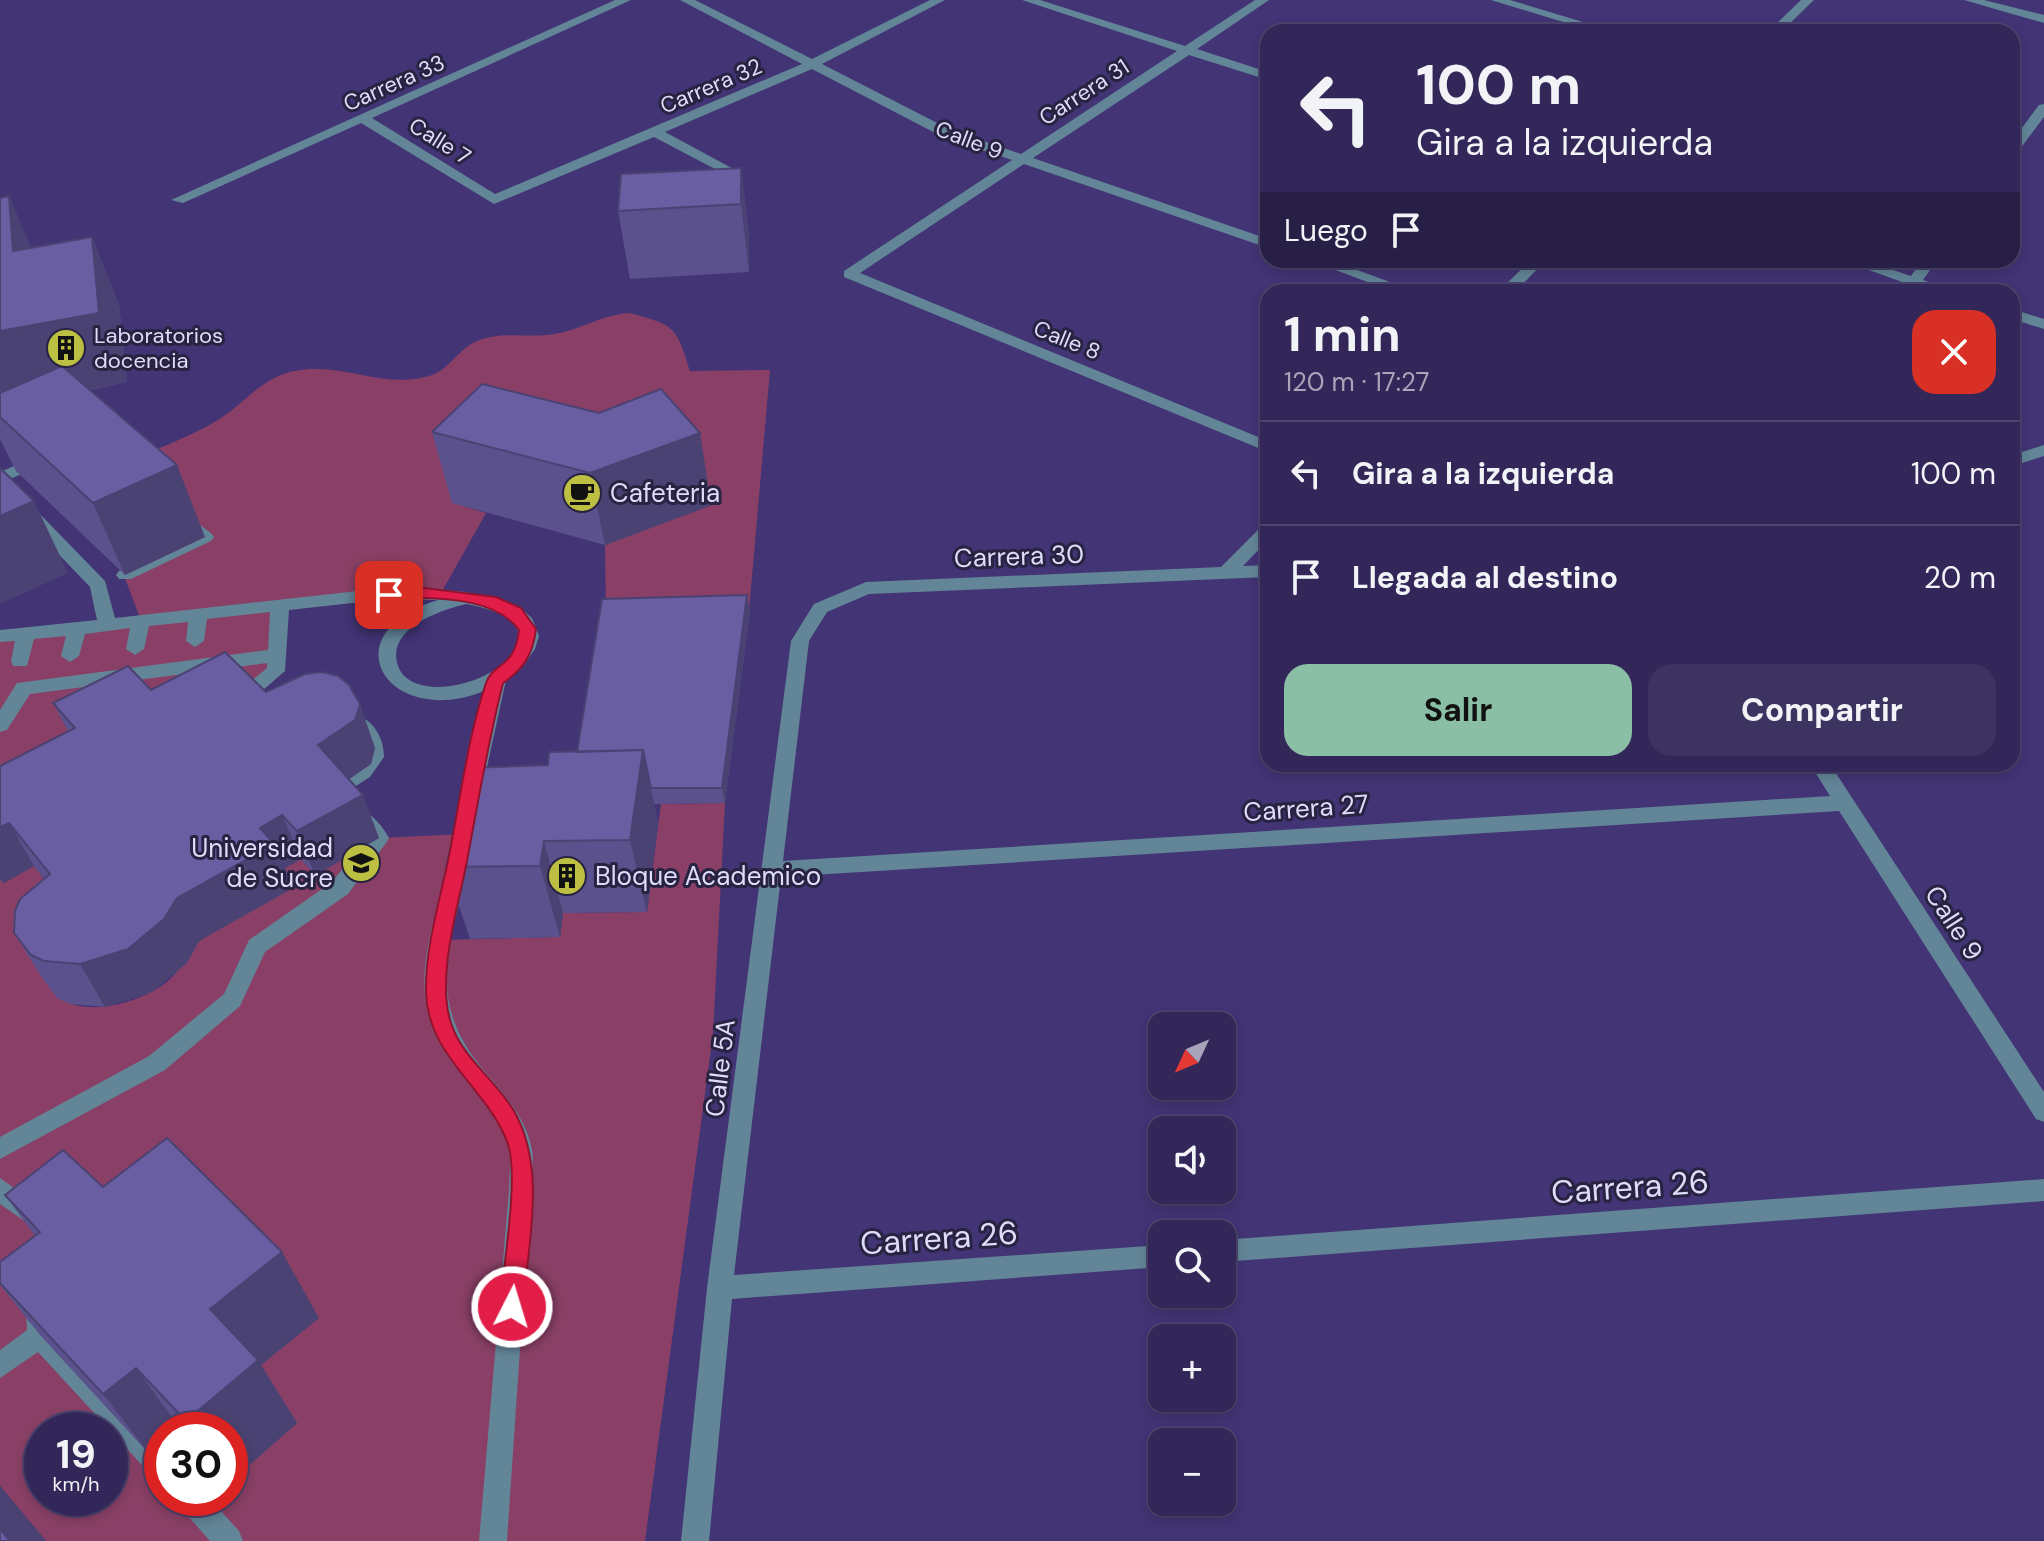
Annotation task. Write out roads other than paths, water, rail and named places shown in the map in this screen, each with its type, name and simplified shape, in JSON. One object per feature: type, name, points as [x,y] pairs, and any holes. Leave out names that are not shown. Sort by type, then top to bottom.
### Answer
[{"type":"street","name":"Carrera 33","points":[[178,200],[625,0]]},
{"type":"street","name":"Calle 9","points":[[686,0],[946,133],[1260,241]]},
{"type":"street","name":"Carrera 32","points":[[494,200],[811,65],[939,0]]},
{"type":"street","points":[[1028,0],[1260,74]]},
{"type":"street","name":"Carrera 31","points":[[849,274],[1263,0]]},
{"type":"street","points":[[1497,0],[1582,24]]},
{"type":"street","points":[[1782,24],[1808,0]]},
{"type":"street","points":[[1970,0],[2044,19]]},
{"type":"street","points":[[2020,140],[2044,108]]},
{"type":"street","name":"Calle 7","points":[[364,119],[494,200]]},
{"type":"street","points":[[655,132],[734,175]]},
{"type":"street","points":[[1339,268],[1386,284]]},
{"type":"street","points":[[1514,284],[1531,268]]},
{"type":"street","points":[[1866,268],[1903,284]]},
{"type":"street","name":"Calle 8","points":[[849,274],[1260,444]]},
{"type":"street","points":[[2020,316],[2044,324]]},
{"type":"street","points":[[2020,458],[2044,450]]},
{"type":"street","points":[[54,454],[8,490],[99,585],[107,625]]},
{"type":"street","points":[[125,575],[205,537],[170,505]]},
{"type":"street","points":[[1225,574],[1260,538]]},
{"type":"street","name":"Carrera 30","points":[[820,608],[866,588],[1260,572]]},
{"type":"street","points":[[0,636],[416,592],[491,601],[523,620],[529,640],[509,671],[496,680],[462,692],[443,694],[410,688],[389,671],[386,649],[399,626],[426,608],[460,599]]},
{"type":"street","points":[[263,716],[243,696],[276,671],[280,605]]},
{"type":"street","name":"Calle 5A","points":[[695,1541],[720,1288],[800,641],[820,608]]},
{"type":"street","points":[[195,641],[198,615]]},
{"type":"street","points":[[135,649],[141,621]]},
{"type":"street","points":[[70,656],[77,628]]},
{"type":"street","points":[[20,661],[26,634]]},
{"type":"street","points":[[0,725],[24,688],[277,655]]},
{"type":"street","points":[[470,809],[496,680]]},
{"type":"street","points":[[0,1149],[157,1063],[232,1000],[257,946],[340,888],[379,838],[335,789],[371,764],[374,740],[353,720],[330,717]]},
{"type":"street","name":"Calle 9","points":[[1825,772],[2044,1112]]},
{"type":"street","name":"Carrera 27","points":[[774,870],[1842,803]]},
{"type":"street","points":[[462,848],[442,940],[436,992],[440,1022],[454,1051],[505,1115],[520,1147],[521,1190],[493,1541]]},
{"type":"street","points":[[0,1189],[36,1220],[36,1234]]},
{"type":"street","name":"Carrera 26","points":[[1236,1250],[2044,1190]]},
{"type":"street","name":"Carrera 26","points":[[720,1288],[1148,1257]]},
{"type":"street","points":[[38,1292],[40,1335],[144,1448]]},
{"type":"street","points":[[0,1366],[40,1335]]},
{"type":"street","points":[[207,1516],[229,1541]]},
{"type":"place","name":"Laboratorios docencia","points":[[66,348]]},
{"type":"place","name":"Cafeteria","points":[[582,493]]},
{"type":"place","name":"Universidad de Sucre","points":[[361,863]]},
{"type":"place","name":"Bloque Academico","points":[[567,876]]}]
